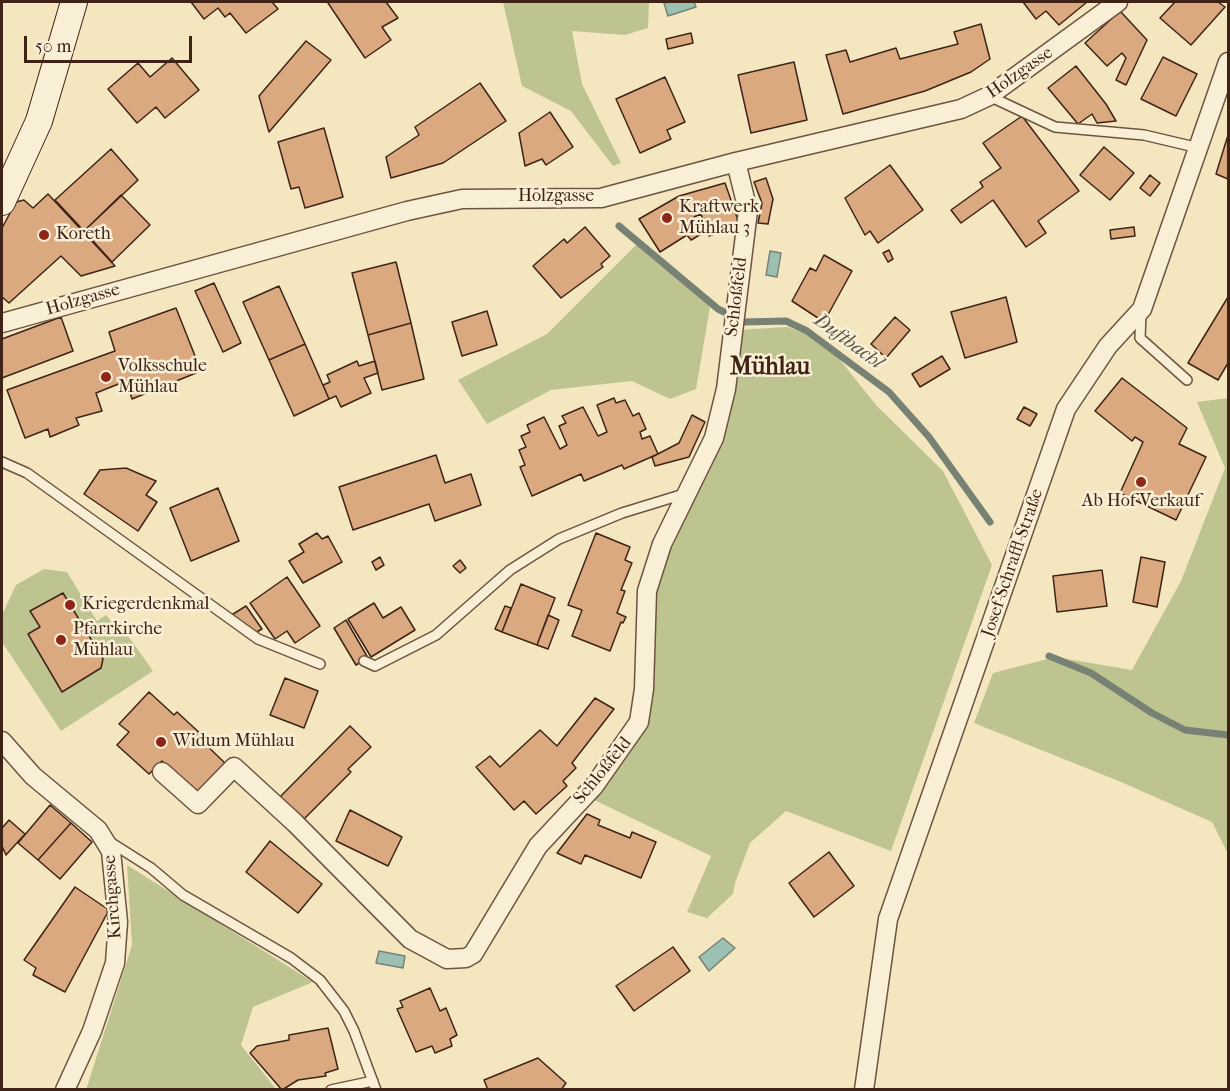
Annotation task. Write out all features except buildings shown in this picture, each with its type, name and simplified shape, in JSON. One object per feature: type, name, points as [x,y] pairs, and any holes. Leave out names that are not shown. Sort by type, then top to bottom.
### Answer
[{"type":"main road","points":[[2,202],[39,121],[74,2]]},
{"type":"street","name":"Holzgasse","points":[[2,323],[407,211],[471,197],[601,198],[736,162],[961,109],[989,96],[1118,2]]},
{"type":"street","name":"Josef-Schraffl-Straße","points":[[864,1089],[888,919],[1066,410],[1108,346],[1142,309],[1199,148],[1222,95],[1228,62]]},
{"type":"street","name":"Schloßfeld","points":[[162,772],[198,804],[234,767],[295,823],[410,939],[447,959],[466,958],[481,945],[498,910],[538,846],[594,786],[639,722],[644,689],[646,591],[662,544],[684,494],[704,462],[722,415],[748,211],[736,162]]},
{"type":"street","name":"Kirchgasse","points":[[2,741],[33,776],[105,839],[111,851],[114,867],[118,922],[115,963],[92,1031],[65,1089]]},
{"type":"lane","points":[[989,96],[1055,127],[1144,135],[1199,148]]},
{"type":"lane","points":[[1142,309],[1140,338],[1187,380]]},
{"type":"lane","points":[[2,462],[27,473],[258,639],[320,664]]},
{"type":"lane","points":[[364,661],[375,666],[436,635],[510,570],[559,539],[613,517],[684,494]]},
{"type":"lane","points":[[105,839],[151,868],[183,895],[291,958],[320,980],[354,1031],[374,1085],[331,1089]]},
{"type":"green space","points":[[503,2],[653,2],[649,3],[648,28],[625,35],[572,31],[582,84],[621,163],[613,166],[571,111],[522,86]]},
{"type":"green space","points":[[637,244],[710,307],[696,389],[670,399],[632,381],[551,390],[487,424],[458,380],[547,334]]},
{"type":"green space","points":[[787,327],[825,341],[876,405],[943,471],[992,565],[891,851],[786,811],[750,843],[733,894],[707,918],[687,912],[711,856],[592,799],[639,734],[650,709],[652,603],[662,556],[715,452],[737,330]]},
{"type":"green space","points":[[1228,398],[1228,854],[1212,822],[1121,782],[974,723],[993,673],[1055,657],[1132,670],[1181,581],[1225,468],[1197,402]]},
{"type":"green space","points":[[44,569],[67,572],[97,621],[106,615],[111,621],[116,619],[153,671],[61,731],[2,642],[2,615],[16,585]]},
{"type":"green space","points":[[127,865],[313,982],[253,1007],[241,1045],[276,1089],[86,1090],[132,945]]},
{"type":"shaded area","points":[[694,2],[696,7],[668,16],[664,3]]},
{"type":"shaded area","points":[[770,251],[781,253],[777,277],[766,275]]},
{"type":"shaded area","points":[[723,938],[735,948],[709,971],[699,957]]},
{"type":"shaded area","points":[[379,951],[405,956],[403,968],[376,963]]},
{"type":"waterway","name":"Duftbachl","points":[[619,226],[718,309],[744,322],[786,321],[807,331],[889,392],[929,437],[990,522]]},
{"type":"waterway","name":"Duftbachl","points":[[1049,656],[1091,673],[1152,713],[1185,730],[1228,735]]},
{"type":"place","name":"Kraftwerk Mühlau 3","points":[[667,218]]},
{"type":"place","name":"Koreth","points":[[44,235]]},
{"type":"place","name":"Volksschule Mühlau","points":[[106,377]]},
{"type":"place","name":"Ab Hof Verkauf","points":[[1141,482]]},
{"type":"place","name":"Kriegerdenkmal","points":[[70,605]]},
{"type":"place","name":"Pfarrkirche Mühlau","points":[[61,640]]},
{"type":"place","name":"Widum Mühlau","points":[[161,742]]},
{"type":"district","name":"Mühlau","points":[[770,368]]}]
